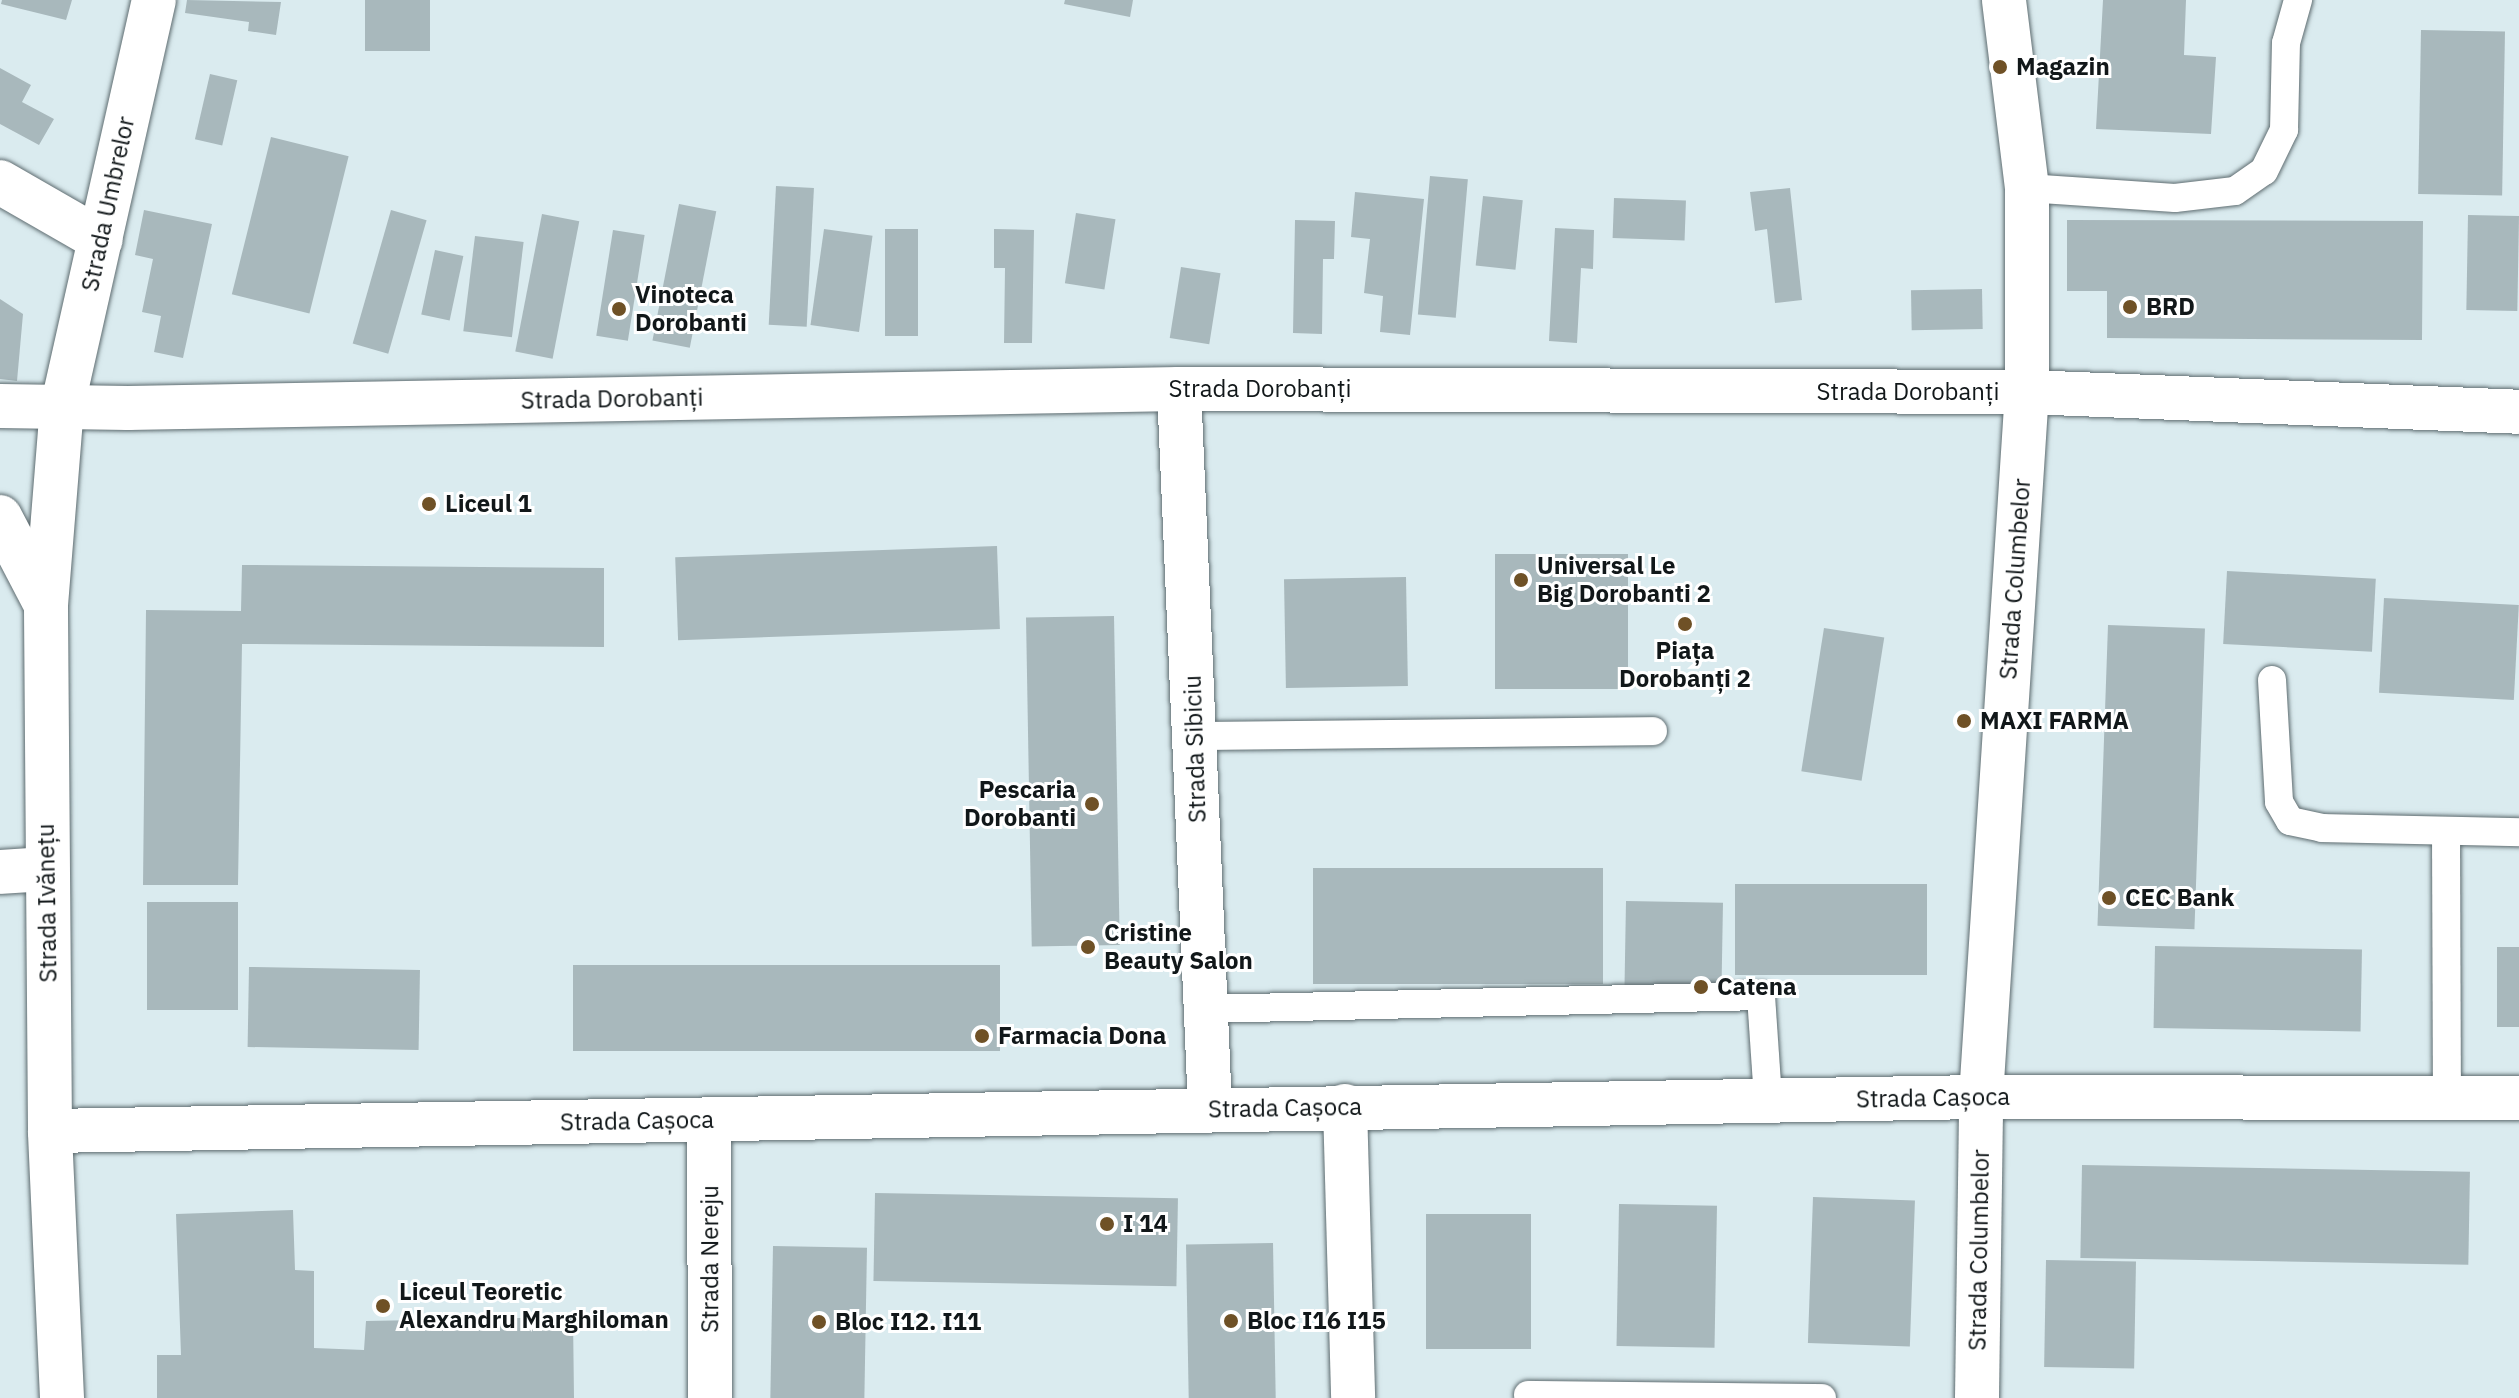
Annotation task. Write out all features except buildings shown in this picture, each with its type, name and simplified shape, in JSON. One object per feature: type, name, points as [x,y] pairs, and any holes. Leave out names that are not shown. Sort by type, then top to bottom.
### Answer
[{"type":"street","name":"Strada Umbrelor","points":[[62,408],[154,0]]},
{"type":"street","name":"Strada Columbelor","points":[[1977,1398],[1981,1097],[2027,392],[2027,188],[2004,0]]},
{"type":"street","points":[[0,182],[101,240]]},
{"type":"street","name":"Strada Dorobanți","points":[[0,406],[62,408],[1179,389],[2027,392],[2519,412]]},
{"type":"street","name":"Strada Sibiciu","points":[[1179,389],[1210,1109]]},
{"type":"street","name":"Strada Ivănețu","points":[[62,408],[46,605],[50,1131],[62,1398]]},
{"type":"street","points":[[0,517],[46,605]]},
{"type":"street","points":[[0,872],[47,869]]},
{"type":"street","name":"Strada Cașoca","points":[[50,1131],[1981,1097],[2519,1098]]},
{"type":"street","points":[[1345,1106],[1353,1398]]},
{"type":"street","name":"Strada Nereju","points":[[709,1120],[710,1398]]},
{"type":"lane","points":[[2027,188],[2175,198],[2235,191],[2264,171],[2284,130],[2286,43],[2298,0]]},
{"type":"lane","points":[[2272,680],[2279,802],[2290,821],[2322,828],[2519,832]]},
{"type":"lane","points":[[1194,736],[1653,731]]},
{"type":"lane","points":[[2446,831],[2447,1098]]},
{"type":"lane","points":[[1206,1009],[1761,996],[1768,1100]]},
{"type":"lane","points":[[1528,1395],[1822,1398]]},
{"type":"place","name":"Magazin","points":[[2000,67]]},
{"type":"place","name":"BRD","points":[[2130,307]]},
{"type":"place","name":"Vinoteca Dorobanti","points":[[619,309]]},
{"type":"place","name":"Liceul 1","points":[[429,504]]},
{"type":"place","name":"Universal Le Big Dorobanti 2","points":[[1521,580]]},
{"type":"place","name":"Piața Dorobanți 2","points":[[1685,624]]},
{"type":"place","name":"MAXI FARMA","points":[[1964,721]]},
{"type":"place","name":"Pescaria Dorobanti","points":[[1092,804]]},
{"type":"place","name":"CEC Bank","points":[[2109,898]]},
{"type":"place","name":"Cristine Beauty Salon","points":[[1088,947]]},
{"type":"place","name":"Catena","points":[[1701,987]]},
{"type":"place","name":"Farmacia Dona","points":[[982,1036]]},
{"type":"place","name":"I 14","points":[[1107,1224]]},
{"type":"place","name":"Liceul Teoretic Alexandru Marghiloman","points":[[383,1306]]},
{"type":"place","name":"Bloc I16 I15","points":[[1231,1321]]},
{"type":"place","name":"Bloc I12. I11","points":[[819,1322]]}]
